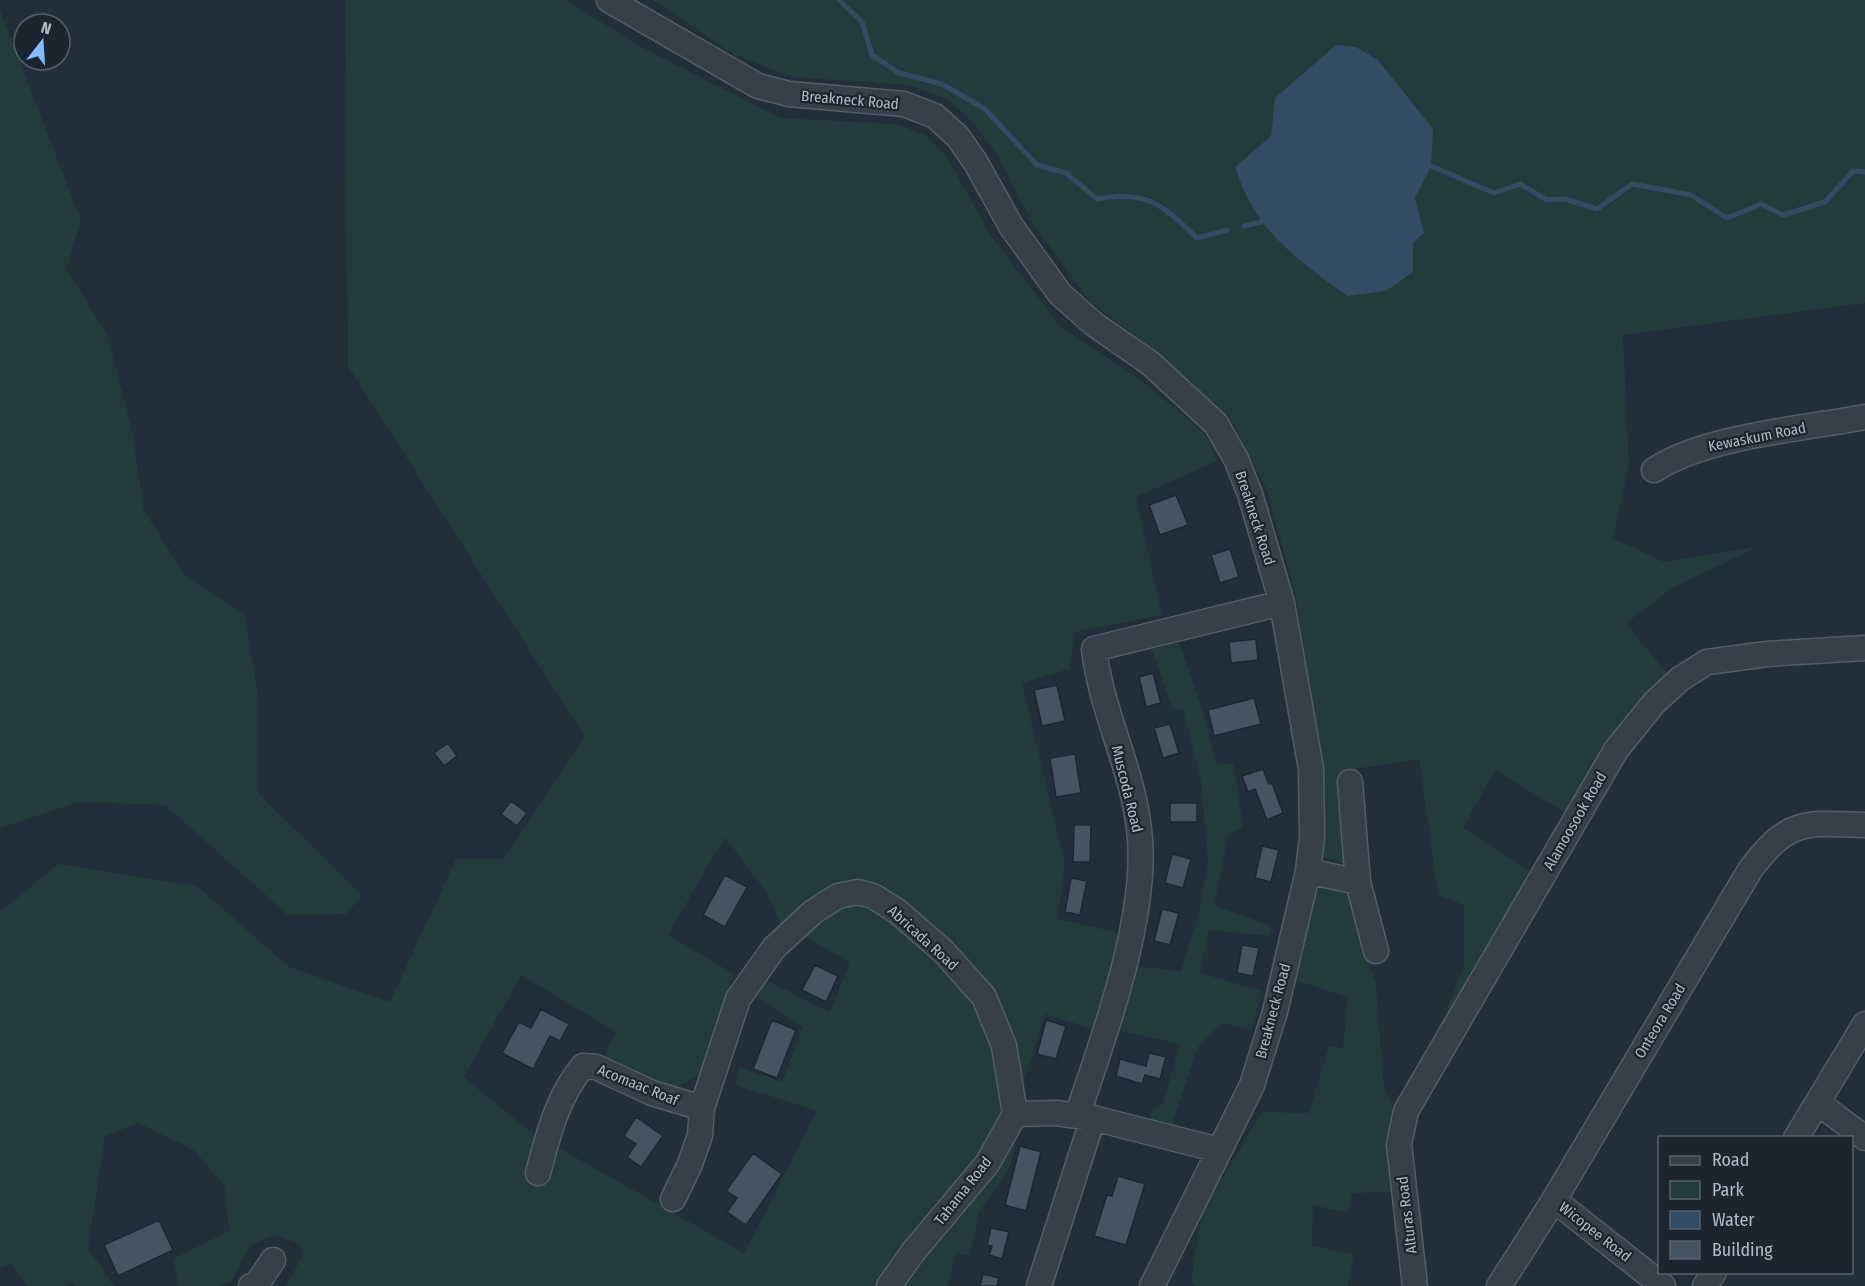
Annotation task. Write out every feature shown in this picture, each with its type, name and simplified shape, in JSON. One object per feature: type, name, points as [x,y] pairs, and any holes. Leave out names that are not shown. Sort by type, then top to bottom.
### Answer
[{"type":"street","name":"Breakneck Road","points":[[609,0],[758,86],[789,94],[903,104],[935,116],[951,130],[976,163],[1011,226],[1060,294],[1095,325],[1150,363],[1216,424],[1236,459],[1250,494],[1282,603],[1311,769],[1313,807],[1308,871],[1275,1012],[1252,1085],[1152,1286]]},
{"type":"street","name":"Kewaskum Road","points":[[1654,470],[1676,456],[1714,444],[1865,417]]},
{"type":"street","name":"Muscoda Road","points":[[1039,1286],[1131,935],[1139,887],[1140,830],[1097,677],[1094,648],[1282,603]]},
{"type":"street","name":"Alamoosook Road","points":[[1399,1144],[1406,1111],[1616,750],[1654,703],[1680,679],[1707,662],[1748,655],[1865,648]]},
{"type":"street","points":[[1350,782],[1358,882],[1376,951]]},
{"type":"street","name":"Onteora Road","points":[[1499,1286],[1554,1200],[1750,870],[1769,844],[1789,830],[1813,823],[1865,825]]},
{"type":"street","points":[[1308,871],[1358,882]]},
{"type":"street","name":"Abricada Road","points":[[673,1198],[690,1164],[700,1135],[702,1108],[738,999],[774,948],[813,912],[837,896],[858,892],[873,896],[897,911],[943,951],[984,997],[1004,1047],[1015,1114]]},
{"type":"street","points":[[1798,1136],[1865,1024]]},
{"type":"street","name":"Acomaac Roaf","points":[[538,1173],[554,1117],[575,1076],[583,1066],[596,1067],[652,1093],[702,1108]]},
{"type":"street","points":[[1818,1102],[1865,1138]]},
{"type":"street","points":[[1015,1114],[1056,1113],[1085,1117],[1219,1150]]},
{"type":"street","name":"Tahama Road","points":[[889,1286],[913,1252],[987,1164],[1015,1114]]},
{"type":"street","name":"Alturas Road","points":[[1399,1144],[1415,1286]]},
{"type":"street","name":"Wicopee Road","points":[[1554,1200],[1664,1286]]},
{"type":"street","points":[[251,1286],[257,1284],[273,1260]]},
{"type":"green space","points":[[345,0],[566,0],[641,47],[781,118],[896,124],[925,135],[947,157],[991,236],[1061,327],[1138,378],[1205,433],[1217,461],[1136,497],[1162,615],[1075,632],[1069,669],[1022,683],[1065,865],[1057,919],[1121,933],[1093,1029],[1045,1014],[1020,1092],[1011,1040],[992,992],[972,968],[903,904],[878,887],[848,885],[828,894],[792,922],[781,926],[767,893],[725,837],[668,935],[734,974],[701,1074],[674,1089],[632,1073],[604,1058],[616,1032],[521,975],[464,1077],[529,1131],[744,1253],[817,1111],[735,1085],[739,1067],[782,1082],[803,1027],[754,994],[764,979],[830,1012],[850,963],[803,935],[838,907],[855,903],[874,906],[903,925],[978,1000],[994,1044],[1003,1117],[978,1160],[905,1247],[876,1286],[286,1286],[302,1257],[299,1243],[273,1235],[251,1245],[231,1282],[219,1286],[179,1286],[173,1259],[229,1231],[225,1187],[194,1150],[138,1123],[105,1136],[88,1248],[114,1286],[75,1286],[71,1282],[64,1286],[28,1286],[12,1264],[0,1268],[0,912],[58,864],[197,886],[289,967],[390,1002],[456,859],[504,859],[585,737],[348,366]]},
{"type":"green space","points":[[653,0],[1865,0],[1865,303],[1623,335],[1629,465],[1613,538],[1664,562],[1757,547],[1671,589],[1626,623],[1668,675],[1569,815],[1495,770],[1463,828],[1532,873],[1433,1046],[1464,965],[1464,905],[1438,895],[1419,759],[1342,771],[1348,865],[1320,856],[1321,768],[1297,601],[1267,490],[1233,423],[1156,351],[1090,302],[1032,222],[1001,161],[976,125],[946,98],[907,85],[792,77],[733,54]],"holes":[[[1275,98],[1431,166],[1415,198],[1424,233],[1413,243],[1386,291],[1347,296],[1310,269],[1279,241],[1254,209],[1235,167],[1271,136]]]},
{"type":"green space","points":[[0,11],[12,42],[12,72],[24,72],[81,220],[66,269],[107,334],[132,431],[144,511],[186,576],[244,614],[258,696],[258,793],[362,896],[346,914],[288,915],[165,805],[78,802],[0,828]]},
{"type":"green space","points":[[1179,643],[1203,711],[1216,765],[1233,763],[1243,826],[1228,835],[1214,905],[1271,926],[1269,936],[1209,930],[1200,973],[1262,991],[1251,1029],[1222,1023],[1198,1047],[1172,1125],[1150,1123],[1151,1109],[1163,1104],[1180,1044],[1116,1030],[1133,966],[1181,971],[1200,909],[1208,862],[1201,782],[1183,709],[1173,711],[1152,649]]},
{"type":"green space","points":[[1318,884],[1353,890],[1364,952],[1376,984],[1383,1081],[1395,1117],[1396,1192],[1352,1193],[1347,1213],[1313,1205],[1312,1246],[1354,1254],[1348,1286],[1195,1286],[1191,1282],[1201,1214],[1262,1112],[1309,1113],[1329,1046],[1343,1048],[1348,997],[1295,980]]},
{"type":"green space","points":[[1017,1134],[1010,1167],[979,1212],[970,1256],[957,1253],[947,1286],[905,1286],[926,1254],[970,1206]]},
{"type":"water","points":[[1336,45],[1356,47],[1378,60],[1433,129],[1431,166],[1415,198],[1424,233],[1413,243],[1413,272],[1386,291],[1347,296],[1310,269],[1279,241],[1254,209],[1235,167],[1271,136],[1275,98]]},
{"type":"building","points":[[1176,495],[1188,525],[1160,535],[1149,505]]},
{"type":"building","points":[[1230,549],[1239,577],[1220,583],[1211,555]]},
{"type":"building","points":[[1256,639],[1258,660],[1231,663],[1229,642]]},
{"type":"building","points":[[1153,673],[1161,703],[1146,707],[1139,677]]},
{"type":"building","points":[[1057,685],[1065,721],[1042,726],[1034,690]]},
{"type":"building","points":[[1254,698],[1261,724],[1214,736],[1208,710]]},
{"type":"building","points":[[1170,724],[1179,753],[1163,758],[1154,728]]},
{"type":"building","points":[[448,743],[457,756],[444,766],[434,753]]},
{"type":"building","points":[[1075,754],[1081,793],[1056,797],[1050,758]]},
{"type":"building","points":[[1263,769],[1269,784],[1272,783],[1283,813],[1267,820],[1255,789],[1248,792],[1242,776]]},
{"type":"building","points":[[511,801],[527,813],[517,826],[501,814]]},
{"type":"building","points":[[1170,803],[1197,803],[1197,822],[1170,822]]},
{"type":"building","points":[[1074,825],[1091,825],[1090,862],[1073,862]]},
{"type":"building","points":[[1262,846],[1279,850],[1271,882],[1255,878]]},
{"type":"building","points":[[1172,854],[1191,859],[1183,888],[1165,883]]},
{"type":"building","points":[[725,875],[747,887],[725,927],[703,915]]},
{"type":"building","points":[[1071,878],[1087,881],[1080,915],[1065,912]]},
{"type":"building","points":[[1162,909],[1179,913],[1170,945],[1154,941]]},
{"type":"building","points":[[1242,945],[1259,948],[1253,976],[1237,973]]},
{"type":"building","points":[[815,965],[838,976],[826,1002],[802,990]]},
{"type":"building","points":[[541,1009],[569,1024],[560,1041],[550,1036],[533,1069],[502,1053],[519,1022],[531,1028]]},
{"type":"building","points":[[772,1020],[796,1030],[777,1078],[753,1069]]},
{"type":"building","points":[[1046,1020],[1066,1026],[1056,1059],[1037,1054]]},
{"type":"building","points":[[1149,1053],[1166,1057],[1160,1079],[1145,1075],[1142,1084],[1116,1076],[1120,1059],[1146,1066]]},
{"type":"building","points":[[636,1117],[663,1136],[641,1167],[627,1157],[636,1144],[624,1136]]},
{"type":"building","points":[[1020,1146],[1041,1152],[1026,1211],[1005,1205]]},
{"type":"building","points":[[753,1153],[782,1174],[746,1225],[727,1212],[737,1198],[726,1191]]},
{"type":"building","points":[[1118,1176],[1145,1184],[1126,1245],[1094,1236],[1107,1195],[1112,1196]]},
{"type":"building","points":[[159,1220],[173,1250],[118,1276],[104,1245]]},
{"type":"building","points":[[991,1228],[1009,1232],[1002,1259],[989,1255],[992,1246],[987,1245]]},
{"type":"building","points":[[983,1274],[999,1278],[997,1286],[980,1286]]},
{"type":"waterway","points":[[839,0],[862,22],[872,55],[899,73],[942,84],[985,109],[1037,165],[1066,173],[1097,199],[1129,196],[1153,203],[1164,209],[1197,238],[1227,230]]},
{"type":"waterway","points":[[1431,166],[1494,193],[1520,184],[1547,200],[1565,199],[1597,209],[1632,184],[1691,195],[1727,218],[1761,204],[1783,215],[1825,202],[1853,171],[1865,172]]},
{"type":"waterway","points":[[1244,226],[1261,222]]}]
